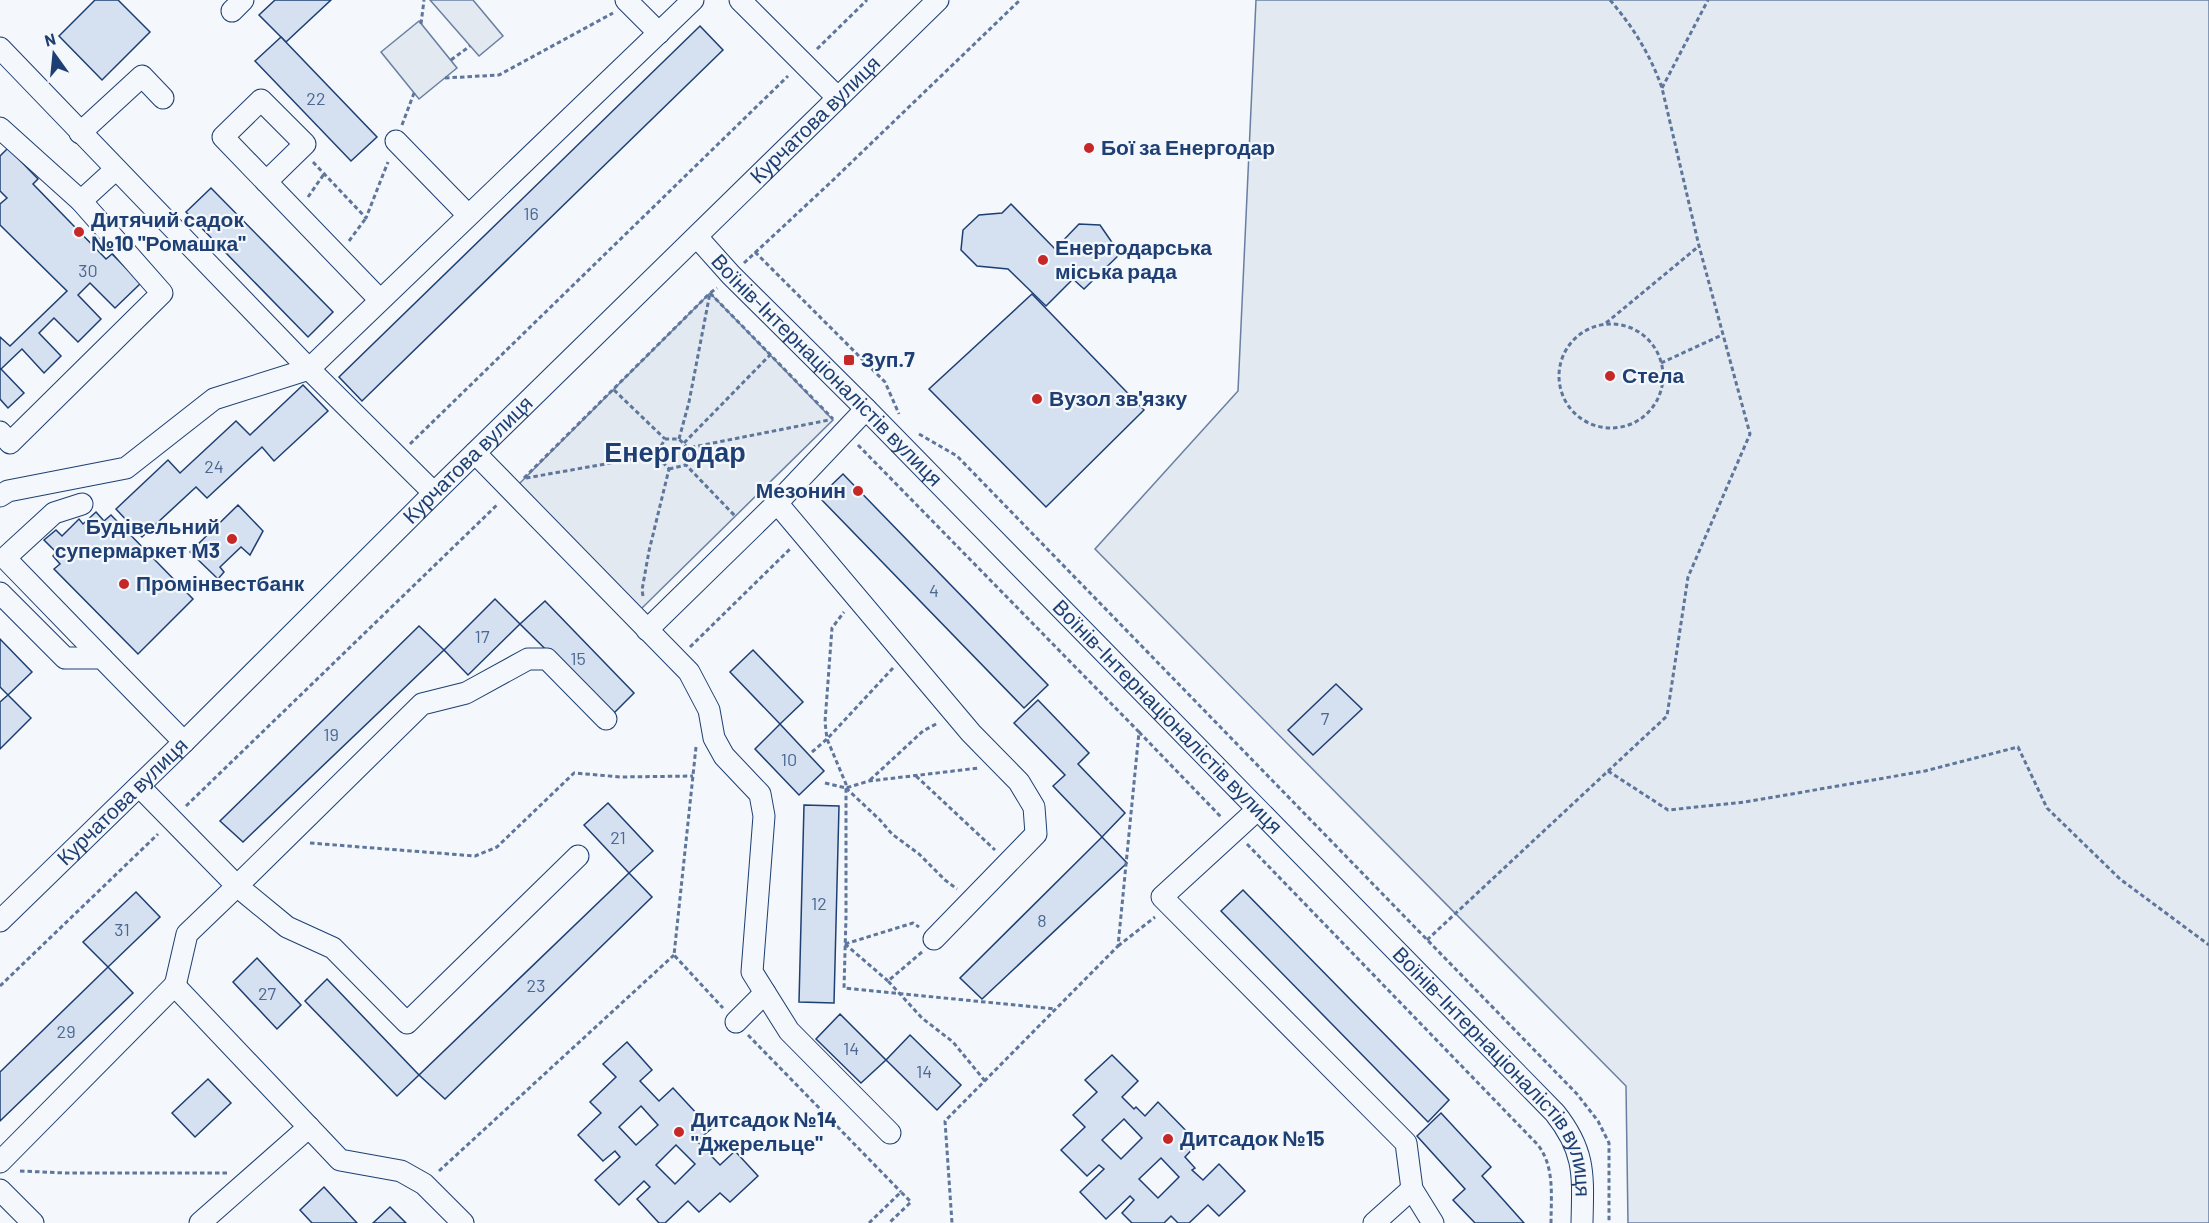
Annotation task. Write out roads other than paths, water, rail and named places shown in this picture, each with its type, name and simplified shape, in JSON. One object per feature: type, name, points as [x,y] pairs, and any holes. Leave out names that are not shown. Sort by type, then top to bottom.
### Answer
[{"type":"street","points":[[0,496],[8,491],[126,468],[214,399],[309,369],[693,0]]},
{"type":"street","points":[[740,0],[837,97]]},
{"type":"street","name":"Курчатова вулиця","points":[[0,921],[938,0]]},
{"type":"street","points":[[628,2],[658,33]]},
{"type":"street","points":[[0,48],[309,369],[434,493]]},
{"type":"street","points":[[80,133],[142,76],[163,98]]},
{"type":"street","points":[[266,182],[305,144],[261,100],[223,137],[266,182],[338,256],[380,300]]},
{"type":"street","points":[[0,128],[81,201],[162,293],[10,442],[0,432]]},
{"type":"street","points":[[396,141],[468,215]]},
{"type":"street","points":[[81,201],[116,169]]},
{"type":"street","name":"Воїнів-Інтернаціоналістів вулиця","points":[[697,237],[730,275],[866,409],[1562,1121],[1576,1146],[1582,1164],[1582,1223]]},
{"type":"street","points":[[647,630],[777,502],[866,409]]},
{"type":"street","points":[[475,453],[689,672],[709,710],[714,738],[724,756],[760,794],[764,816],[752,972],[789,1031],[890,1133]]},
{"type":"street","points":[[777,502],[956,715],[1019,782],[1034,807],[1036,834],[934,939]]},
{"type":"street","points":[[82,504],[54,513],[5,558],[184,742]]},
{"type":"street","points":[[0,593],[65,658],[102,658]]},
{"type":"street","points":[[33,1223],[4,1175],[176,984],[187,934],[422,704],[466,693],[528,659],[546,659],[606,719]]},
{"type":"street","points":[[139,786],[237,886],[287,927],[333,948],[407,1023],[578,856]]},
{"type":"street","points":[[1257,810],[1162,897],[1406,1143],[1412,1189],[1433,1223]]},
{"type":"street","points":[[176,984],[175,986],[340,1160],[401,1171],[424,1184],[463,1223]]},
{"type":"street","points":[[736,1022],[765,993]]},
{"type":"street","points":[[200,1223],[309,1127]]},
{"type":"street","points":[[1374,1223],[1412,1189]]},
{"type":"place","name":"Бої за Енергодар","points":[[1089,148]]},
{"type":"place","name":"Дитячий садок №10 \"Ромашка\"","points":[[79,232]]},
{"type":"place","name":"Енергодарська міська рада","points":[[1043,260]]},
{"type":"place","name":"Зуп.7","points":[[849,360]]},
{"type":"place","name":"Стела","points":[[1610,376]]},
{"type":"place","name":"Вузол зв'язку","points":[[1037,399]]},
{"type":"place","name":"Мезонин","points":[[858,491]]},
{"type":"place","name":"Будівельний супермаркет М3","points":[[232,539]]},
{"type":"place","name":"Промінвестбанк","points":[[124,584]]},
{"type":"place","name":"Дитсадок №14 \"Джерельце\"","points":[[679,1132]]},
{"type":"place","name":"Дитсадок №15","points":[[1168,1139]]},
{"type":"district","name":"Енергодар","points":[[675,453]]}]
